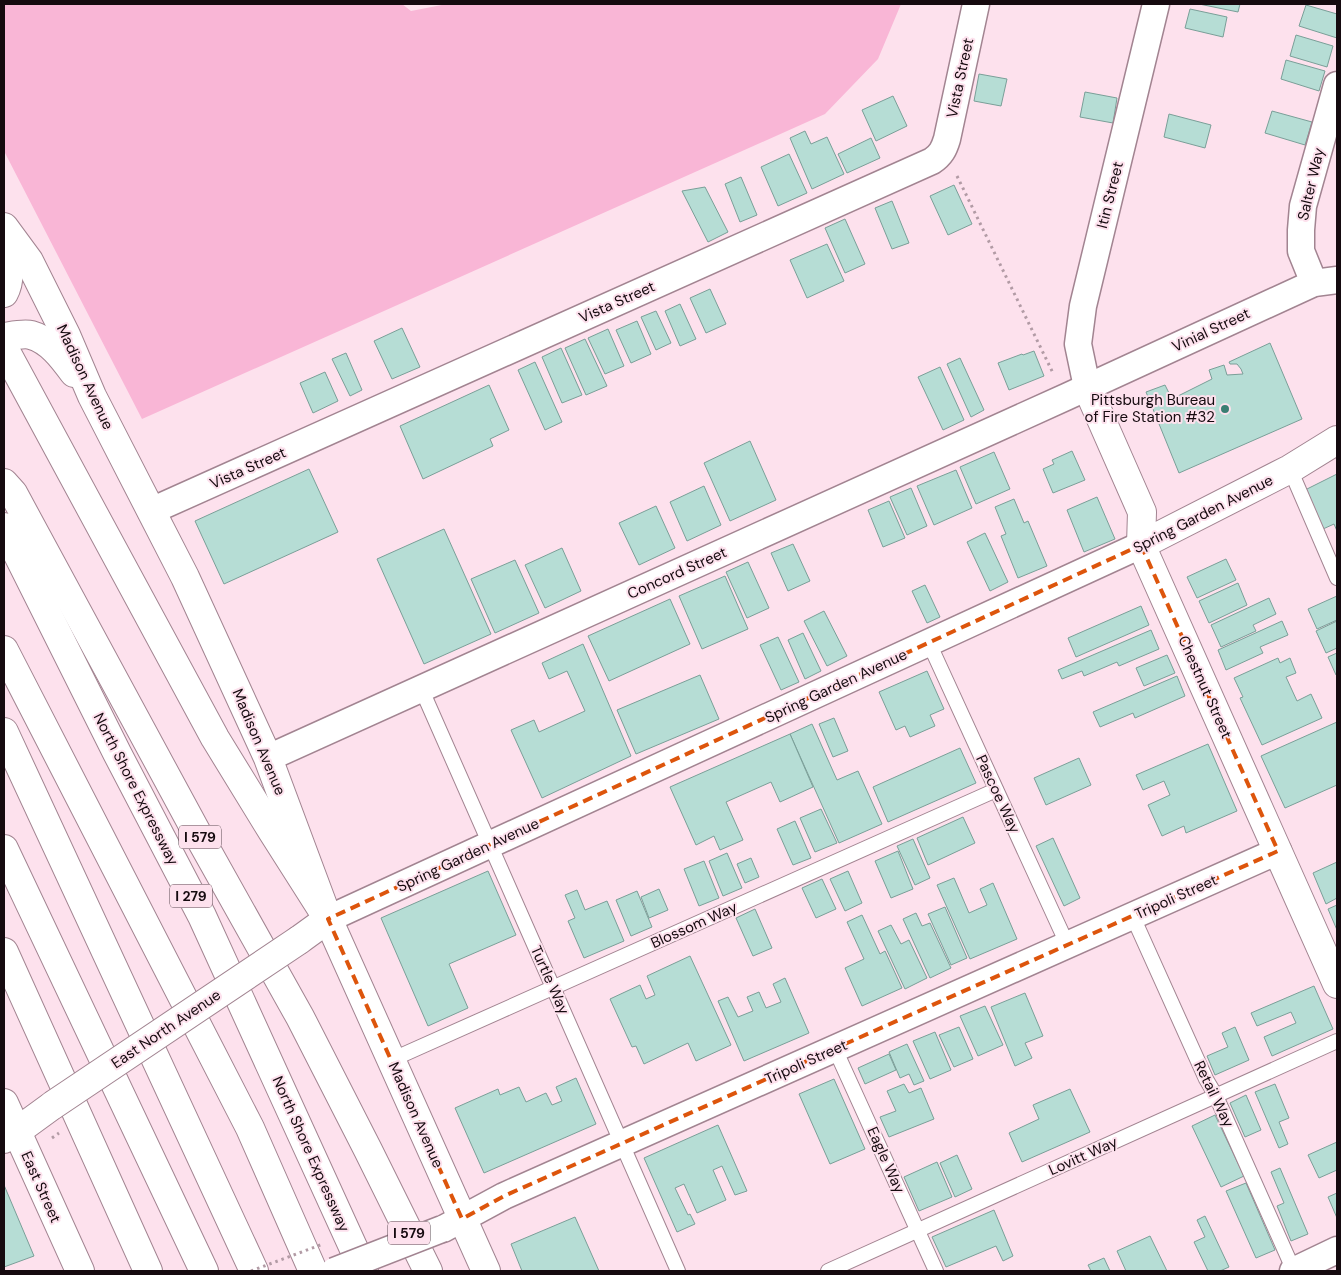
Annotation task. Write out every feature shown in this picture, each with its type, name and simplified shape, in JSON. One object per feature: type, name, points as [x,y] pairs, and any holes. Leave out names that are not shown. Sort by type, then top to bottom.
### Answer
[{"type":"main road","name":"Madison Avenue","points":[[4,227],[29,261],[66,335],[92,396],[185,577],[268,758],[328,919],[391,1060],[452,1224],[486,1271]]},
{"type":"main road","points":[[4,244],[8,259],[5,290]]},
{"type":"main road","points":[[17,336],[44,342],[59,353],[92,396]]},
{"type":"main road","points":[[4,348],[215,738],[328,919]]},
{"type":"main road","name":"Chestnut Street","points":[[1087,387],[1142,512],[1142,545],[1337,984]]},
{"type":"main road","name":"Spring Garden Avenue","points":[[1142,545],[1290,470],[1337,440]]},
{"type":"main road","name":"I 579","points":[[4,483],[13,492],[197,833],[300,1017],[428,1271]]},
{"type":"main road","name":"North Shore Expressway","points":[[4,527],[117,753],[202,916],[364,1271]]},
{"type":"main road","points":[[4,650],[250,1128],[313,1271]]},
{"type":"main road","points":[[4,732],[254,1271]]},
{"type":"main road","points":[[4,849],[204,1271]]},
{"type":"main road","name":"East North Avenue","points":[[10,1135],[328,919]]},
{"type":"main road","points":[[4,952],[148,1271]]},
{"type":"main road","name":"East Street","points":[[4,1102],[10,1135],[80,1271]]},
{"type":"street","name":"Vista Street","points":[[151,511],[932,161],[944,149],[976,4]]},
{"type":"street","name":"Itin Street","points":[[1087,387],[1078,344],[1083,306],[1156,4]]},
{"type":"street","name":"Salter Way","points":[[1325,282],[1301,251],[1301,230],[1306,197],[1337,85]]},
{"type":"street","name":"Vinial Street","points":[[1087,387],[1325,282]]},
{"type":"street","name":"Concord Street","points":[[268,758],[1087,387]]},
{"type":"street","name":"Spring Garden Avenue","points":[[328,919],[1142,545]]},
{"type":"street","name":"Tripoli Street","points":[[334,1271],[452,1224],[504,1196],[1278,851]]},
{"type":"street","points":[[1293,1271],[1337,1250]]},
{"type":"lane","points":[[1290,470],[1337,578]]},
{"type":"lane","name":"Pascoe Way","points":[[929,643],[1068,946]]},
{"type":"lane","name":"Turtle Way","points":[[421,688],[678,1271]]},
{"type":"lane","name":"Blossom Way","points":[[391,1060],[996,790]]},
{"type":"lane","name":"Retail Way","points":[[1133,917],[1206,1079],[1216,1096],[1293,1271]]},
{"type":"lane","name":"Lovitt Way","points":[[828,1271],[1337,1041]]},
{"type":"lane","name":"Eagle Way","points":[[835,1049],[936,1271]]},
{"type":"path","points":[[944,149],[1054,374]]},
{"type":"highlighted area","points":[[1141,545],[1278,851],[504,1196],[462,1219],[328,919]]},
{"type":"shaded area","points":[[4,4],[402,4],[411,11],[447,4],[901,4],[878,59],[825,114],[142,419],[4,151]]},
{"type":"building","points":[[1199,4],[1240,4],[1238,12]]},
{"type":"building","points":[[1306,5],[1337,14],[1337,38],[1299,26]]},
{"type":"building","points":[[1190,9],[1227,17],[1223,37],[1185,28]]},
{"type":"building","points":[[1296,35],[1333,46],[1327,67],[1290,56]]},
{"type":"building","points":[[1286,60],[1325,71],[1319,91],[1281,79]]},
{"type":"building","points":[[979,74],[1007,79],[1001,106],[974,101]]},
{"type":"building","points":[[1085,92],[1117,98],[1113,123],[1080,117]]},
{"type":"building","points":[[893,96],[907,126],[876,141],[862,110]]},
{"type":"building","points":[[1272,111],[1312,122],[1305,145],[1265,133]]},
{"type":"building","points":[[1169,114],[1211,125],[1205,148],[1164,137]]},
{"type":"building","points":[[805,131],[811,144],[827,137],[844,174],[812,189],[790,138]]},
{"type":"building","points":[[871,138],[880,158],[847,173],[838,154]]},
{"type":"building","points":[[789,154],[807,193],[778,206],[761,167]]},
{"type":"building","points":[[741,177],[757,215],[740,222],[725,184]]},
{"type":"building","points":[[954,185],[972,224],[948,235],[930,196]]},
{"type":"building","points":[[705,187],[728,232],[708,242],[682,191]]},
{"type":"building","points":[[892,201],[909,243],[892,249],[875,208]]},
{"type":"building","points":[[845,219],[865,264],[845,273],[825,228]]},
{"type":"building","points":[[827,244],[844,281],[807,298],[790,260]]},
{"type":"building","points":[[710,289],[726,324],[706,333],[690,298]]},
{"type":"building","points":[[680,304],[696,339],[680,346],[665,311]]},
{"type":"building","points":[[656,311],[671,343],[656,350],[641,317]]},
{"type":"building","points":[[637,321],[651,354],[631,363],[616,330]]},
{"type":"building","points":[[402,328],[420,367],[392,379],[374,341]]},
{"type":"building","points":[[608,329],[624,366],[605,374],[588,338]]},
{"type":"building","points":[[585,339],[607,386],[586,395],[565,348]]},
{"type":"building","name":"Pittsburgh Bureau of Fire Station #32","points":[[1270,343],[1302,419],[1179,473],[1146,392],[1165,385],[1172,399],[1212,379],[1209,370],[1224,365],[1227,375],[1243,374],[1237,364],[1230,364],[1229,362]]},
{"type":"building","points":[[561,348],[582,395],[562,403],[542,357]]},
{"type":"building","points":[[1034,351],[1044,376],[1009,390],[998,363]]},
{"type":"building","points":[[346,353],[362,390],[350,396],[332,359]]},
{"type":"building","points":[[960,358],[984,410],[971,417],[947,364]]},
{"type":"building","points":[[535,362],[562,422],[545,430],[518,370]]},
{"type":"building","points":[[940,367],[964,420],[943,430],[918,377]]},
{"type":"building","points":[[325,372],[338,401],[313,413],[300,383]]},
{"type":"building","points":[[489,385],[509,430],[490,439],[493,446],[423,479],[400,426]]},
{"type":"building","points":[[750,441],[776,500],[730,521],[704,463]]},
{"type":"building","points":[[1072,451],[1085,480],[1053,493],[1043,469],[1054,464],[1052,460]]},
{"type":"building","points":[[994,452],[1010,489],[976,504],[960,467]]},
{"type":"building","points":[[309,469],[338,532],[224,584],[195,521]]},
{"type":"building","points":[[956,470],[972,508],[934,525],[917,486]]},
{"type":"building","points":[[1337,474],[1337,531],[1334,524],[1323,529],[1305,490]]},
{"type":"building","points":[[704,486],[721,525],[687,541],[670,502]]},
{"type":"building","points":[[911,488],[927,526],[907,535],[890,497]]},
{"type":"building","points":[[1097,497],[1115,539],[1084,552],[1067,510]]},
{"type":"building","points":[[1014,499],[1024,523],[1028,521],[1047,566],[1018,578],[1001,536],[1006,534],[995,507]]},
{"type":"building","points":[[889,501],[905,538],[883,547],[868,510]]},
{"type":"building","points":[[656,506],[675,548],[639,565],[619,523]]},
{"type":"building","points":[[444,529],[491,634],[424,664],[377,559]]},
{"type":"building","points":[[985,533],[1008,582],[990,591],[967,542]]},
{"type":"building","points":[[793,544],[810,581],[788,591],[771,553]]},
{"type":"building","points":[[562,548],[581,591],[545,608],[525,565]]},
{"type":"building","points":[[1226,559],[1236,580],[1197,598],[1187,577]]},
{"type":"building","points":[[515,560],[539,613],[495,633],[471,579]]},
{"type":"building","points":[[748,562],[769,608],[747,618],[726,572]]},
{"type":"building","points":[[725,576],[748,629],[702,649],[679,596]]},
{"type":"building","points":[[1238,583],[1247,605],[1209,623],[1199,601]]},
{"type":"building","points":[[925,585],[940,617],[927,623],[912,591]]},
{"type":"building","points":[[1337,596],[1337,620],[1317,629],[1308,609]]},
{"type":"building","points":[[1269,598],[1276,614],[1253,625],[1256,631],[1221,647],[1211,625]]},
{"type":"building","points":[[670,599],[690,644],[609,681],[588,636]]},
{"type":"building","points":[[1141,606],[1149,625],[1076,657],[1068,638]]},
{"type":"building","points":[[824,611],[847,656],[827,666],[804,621]]},
{"type":"building","points":[[1282,621],[1288,635],[1260,647],[1263,653],[1226,670],[1218,650]]},
{"type":"building","points":[[1337,621],[1337,648],[1326,653],[1316,631]]},
{"type":"building","points":[[1151,630],[1159,649],[1119,666],[1117,662],[1084,676],[1082,671],[1062,679],[1058,670]]},
{"type":"building","points":[[803,633],[821,671],[805,679],[788,640]]},
{"type":"building","points":[[778,637],[799,682],[781,690],[760,645]]},
{"type":"building","points":[[583,644],[631,756],[542,798],[511,730],[534,720],[539,732],[585,711],[567,671],[549,679],[542,663]]},
{"type":"building","points":[[1337,653],[1337,674],[1336,675],[1328,657]]},
{"type":"building","points":[[1167,655],[1175,673],[1144,686],[1136,668]]},
{"type":"building","points":[[1278,658],[1280,663],[1290,658],[1296,673],[1286,677],[1297,701],[1311,694],[1322,718],[1262,745],[1240,698],[1243,697],[1234,678]]},
{"type":"building","points":[[927,671],[944,709],[930,715],[935,726],[910,737],[905,726],[896,730],[879,692]]},
{"type":"building","points":[[700,675],[719,719],[636,754],[617,710]]},
{"type":"building","points":[[1177,676],[1185,696],[1135,718],[1133,713],[1100,727],[1093,712]]},
{"type":"building","points":[[834,718],[848,751],[833,757],[819,724]]},
{"type":"building","points":[[1337,722],[1337,785],[1285,808],[1261,756]]},
{"type":"building","points":[[812,724],[837,780],[858,771],[882,824],[839,843],[790,734]]},
{"type":"building","points":[[790,734],[813,787],[780,802],[771,782],[726,802],[743,840],[720,850],[714,836],[696,845],[670,787]]},
{"type":"building","points":[[1208,744],[1237,811],[1186,833],[1184,826],[1162,836],[1148,805],[1170,795],[1164,781],[1143,790],[1136,775]]},
{"type":"building","points":[[960,748],[976,783],[888,822],[873,787]]},
{"type":"building","points":[[1079,758],[1091,785],[1046,805],[1034,778]]},
{"type":"building","points":[[821,809],[837,843],[815,852],[800,818]]},
{"type":"building","points":[[963,817],[975,843],[928,865],[917,838]]},
{"type":"building","points":[[795,821],[811,858],[793,865],[777,829]]},
{"type":"building","points":[[1053,838],[1080,898],[1064,906],[1036,846]]},
{"type":"building","points":[[913,839],[930,878],[915,885],[897,846]]},
{"type":"building","points":[[898,851],[913,889],[891,898],[875,861]]},
{"type":"building","points":[[727,853],[742,888],[723,896],[709,861]]},
{"type":"building","points":[[751,858],[759,877],[745,883],[737,864]]},
{"type":"building","points":[[704,861],[719,898],[699,906],[684,869]]},
{"type":"building","points":[[1337,862],[1337,898],[1326,904],[1313,873]]},
{"type":"building","points":[[488,871],[516,935],[449,964],[468,1008],[428,1026],[381,918]]},
{"type":"building","points":[[848,871],[862,903],[845,911],[830,879]]},
{"type":"building","points":[[954,878],[969,913],[987,905],[980,889],[993,883],[1017,939],[970,959],[937,885]]},
{"type":"building","points":[[822,879],[836,909],[816,918],[802,888]]},
{"type":"building","points":[[659,889],[668,910],[649,918],[641,897]]},
{"type":"building","points":[[577,890],[585,910],[607,901],[624,941],[584,958],[568,921],[575,918],[565,895]]},
{"type":"building","points":[[637,891],[652,927],[631,936],[616,900]]},
{"type":"building","points":[[1337,905],[1337,930],[1328,909]]},
{"type":"building","points":[[945,907],[967,958],[951,965],[928,914]]},
{"type":"building","points":[[755,909],[772,948],[753,956],[736,918]]},
{"type":"building","points":[[916,913],[922,926],[930,923],[951,968],[930,978],[903,919]]},
{"type":"building","points":[[862,915],[880,954],[885,951],[902,988],[862,1006],[845,968],[864,959],[847,922]]},
{"type":"building","points":[[891,925],[901,944],[909,940],[927,978],[905,989],[878,931]]},
{"type":"building","points":[[690,956],[731,1045],[696,1061],[688,1043],[644,1064],[636,1046],[632,1047],[610,999],[640,985],[646,999],[655,995],[647,976]]},
{"type":"building","points":[[785,978],[809,1033],[744,1061],[718,1001],[728,997],[738,1017],[753,1011],[747,997],[759,992],[766,1008],[781,1002],[773,984]]},
{"type":"building","points":[[1314,986],[1333,1029],[1272,1056],[1264,1037],[1296,1023],[1291,1012],[1257,1026],[1251,1013]]},
{"type":"building","points":[[1025,993],[1043,1036],[1025,1043],[1032,1058],[1015,1066],[991,1007]]},
{"type":"building","points":[[985,1006],[1003,1045],[978,1056],[960,1016]]},
{"type":"building","points":[[959,1027],[973,1059],[954,1067],[939,1035]]},
{"type":"building","points":[[1235,1027],[1249,1060],[1215,1075],[1207,1056],[1228,1047],[1222,1033]]},
{"type":"building","points":[[935,1032],[951,1070],[930,1079],[913,1041]]},
{"type":"building","points":[[907,1044],[924,1081],[914,1085],[909,1074],[900,1078],[889,1052]]},
{"type":"building","points":[[889,1054],[896,1070],[865,1084],[858,1068]]},
{"type":"building","points":[[576,1078],[596,1124],[484,1173],[455,1108],[498,1089],[500,1095],[519,1087],[526,1102],[546,1093],[552,1105],[562,1101],[556,1087]]},
{"type":"building","points":[[834,1079],[865,1149],[830,1164],[799,1094]]},
{"type":"building","points":[[904,1084],[909,1093],[921,1088],[934,1119],[889,1137],[880,1117],[896,1111],[887,1091]]},
{"type":"building","points":[[1275,1084],[1289,1118],[1279,1122],[1288,1144],[1279,1148],[1255,1092]]},
{"type":"building","points":[[1070,1089],[1090,1132],[1022,1162],[1009,1133],[1039,1119],[1033,1105]]},
{"type":"building","points":[[1246,1095],[1261,1130],[1245,1137],[1230,1103]]},
{"type":"building","points":[[1215,1115],[1244,1176],[1221,1187],[1192,1126]]},
{"type":"building","points":[[718,1125],[747,1191],[735,1195],[722,1166],[713,1170],[726,1200],[697,1213],[684,1184],[675,1188],[688,1215],[690,1214],[695,1224],[677,1232],[644,1158]]},
{"type":"building","points":[[1337,1142],[1337,1170],[1319,1178],[1308,1155]]},
{"type":"building","points":[[957,1155],[972,1189],[955,1197],[940,1163]]},
{"type":"building","points":[[937,1162],[952,1197],[919,1211],[904,1177]]},
{"type":"building","points":[[1280,1168],[1308,1234],[1291,1241],[1277,1206],[1284,1203],[1271,1172]]},
{"type":"building","points":[[1246,1183],[1275,1250],[1256,1258],[1226,1191]]},
{"type":"building","points":[[4,1185],[34,1256],[4,1267]]},
{"type":"building","points":[[1337,1193],[1337,1218],[1328,1197]]},
{"type":"building","points":[[994,1210],[1013,1256],[1003,1261],[996,1246],[946,1267],[932,1237]]},
{"type":"building","points":[[1205,1216],[1229,1267],[1220,1271],[1208,1271],[1194,1242],[1205,1237],[1197,1220]]},
{"type":"building","points":[[575,1217],[599,1271],[522,1271],[511,1244]]},
{"type":"building","points":[[1150,1236],[1167,1271],[1126,1271],[1117,1251]]},
{"type":"building","points":[[1104,1258],[1110,1271],[1091,1271],[1088,1265]]},
{"type":"place","name":"Pittsburgh Bureau of Fire Station #32","points":[[1225,409]]}]
